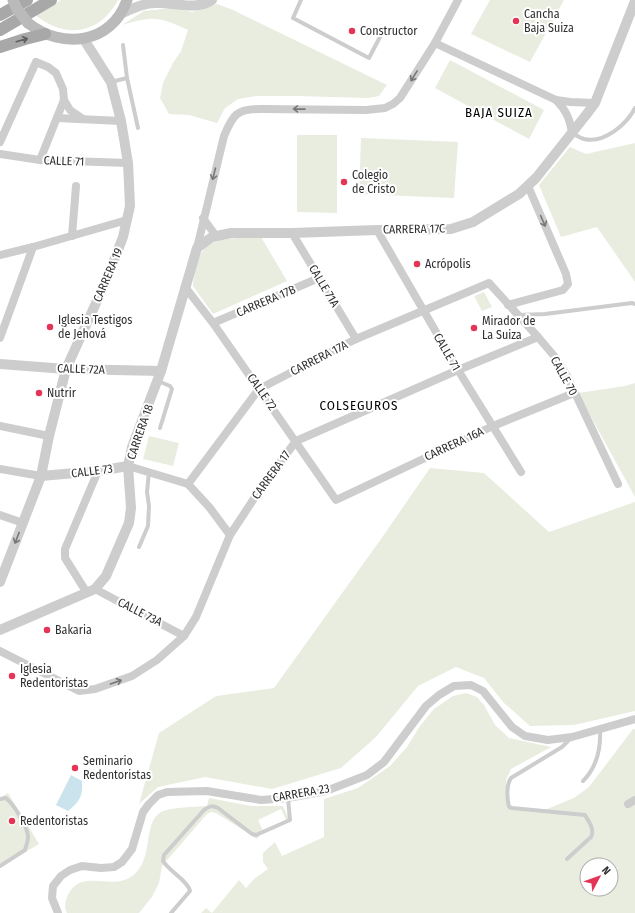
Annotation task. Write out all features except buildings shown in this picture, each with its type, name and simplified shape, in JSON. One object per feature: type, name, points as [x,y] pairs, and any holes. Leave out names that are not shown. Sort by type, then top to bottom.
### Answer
[{"type":"main road","points":[[13,0],[28,23],[45,34],[68,40],[89,37],[109,26],[120,14],[127,0]]},
{"type":"main road","points":[[0,15],[27,0]]},
{"type":"main road","points":[[0,30],[51,0]]},
{"type":"main road","points":[[0,47],[45,34]]},
{"type":"street","points":[[120,14],[140,5],[156,3],[192,6],[212,0]]},
{"type":"street","name":"CARRERA 18","points":[[91,591],[106,576],[128,523],[131,508],[128,466],[132,447],[160,376],[197,248],[224,136],[231,120],[239,112],[247,109],[366,110],[385,108],[393,104],[400,98],[435,43],[458,0]]},
{"type":"street","name":"CARRERA 17C","points":[[197,248],[207,240],[216,236],[231,233],[450,229],[473,222],[519,194],[528,186],[595,103],[635,1]]},
{"type":"street","name":"CARRERA 19","points":[[0,582],[41,476],[49,436],[66,369],[106,282],[123,237],[130,206],[128,163],[121,122],[111,82],[94,56],[89,37]]},
{"type":"street","points":[[435,43],[556,100],[595,103]]},
{"type":"street","points":[[0,142],[36,62],[48,66],[56,73],[63,89],[64,100],[70,110],[83,119]]},
{"type":"street","points":[[40,160],[64,100]]},
{"type":"street","points":[[556,100],[565,109],[568,115],[572,133]]},
{"type":"street","points":[[57,118],[121,122]]},
{"type":"street","name":"CALLE 71","points":[[0,154],[40,160],[128,163]]},
{"type":"street","points":[[72,236],[76,186]]},
{"type":"street","points":[[508,305],[563,290],[568,284],[566,274],[528,186]]},
{"type":"street","points":[[203,218],[216,236]]},
{"type":"street","points":[[0,255],[127,220]]},
{"type":"street","name":"CALLE 71","points":[[377,230],[458,370],[521,472]]},
{"type":"street","name":"CALLE 71A","points":[[292,233],[356,339]]},
{"type":"street","points":[[0,338],[33,247]]},
{"type":"street","name":"CARRERA 17B","points":[[213,323],[319,278]]},
{"type":"street","name":"CALLE 70","points":[[489,283],[555,357],[567,376],[618,484]]},
{"type":"street","name":"CARRERA 17A","points":[[188,484],[260,389],[356,339],[489,283]]},
{"type":"street","name":"CALLE 72","points":[[185,286],[260,389],[336,500]]},
{"type":"street","name":"CARRERA 17","points":[[0,651],[79,691],[95,689],[132,676],[157,660],[184,636],[196,617],[230,535],[259,491],[296,441],[458,370],[538,337]]},
{"type":"street","name":"CALLE 72A","points":[[0,364],[160,376]]},
{"type":"street","name":"CARRERA 16A","points":[[336,500],[493,426],[574,393]]},
{"type":"street","points":[[0,426],[49,436]]},
{"type":"street","name":"CALLE 73","points":[[0,469],[41,476],[98,471],[128,466],[188,484]]},
{"type":"street","points":[[0,630],[91,591],[66,558],[65,549],[98,471]]},
{"type":"street","points":[[188,484],[210,508],[230,535]]},
{"type":"street","points":[[0,515],[23,523]]},
{"type":"street","name":"CALLE 73A","points":[[91,591],[184,636]]},
{"type":"street","name":"CARRERA 23","points":[[58,913],[52,898],[53,886],[61,876],[70,870],[82,866],[101,868],[114,867],[122,862],[132,849],[143,812],[158,796],[167,792],[207,791],[261,800],[288,798],[326,791],[367,775],[384,762],[426,706],[439,695],[454,686],[471,685],[483,691],[512,727],[524,736],[548,740],[572,737],[635,719]]},
{"type":"lane","points":[[301,0],[293,18],[369,58],[382,33]]},
{"type":"lane","points":[[123,45],[127,78],[138,128]]},
{"type":"lane","points":[[111,82],[127,78]]},
{"type":"lane","points":[[572,133],[589,140],[601,138],[621,126],[635,108]]},
{"type":"lane","points":[[518,315],[545,314],[632,303],[635,304]]},
{"type":"lane","points":[[160,376],[172,389],[160,428]]},
{"type":"lane","points":[[139,547],[148,526],[149,506],[147,492],[149,472]]},
{"type":"lane","points":[[583,781],[590,774],[597,759],[601,744],[600,729]]},
{"type":"lane","points":[[567,860],[591,838],[593,834],[585,815],[509,807],[508,782],[511,778],[562,747],[572,737]]},
{"type":"lane","points":[[0,799],[6,798],[10,802],[25,825],[28,837],[25,850],[0,866]]},
{"type":"lane","points":[[171,913],[190,891],[190,888],[167,868],[163,861],[164,855],[204,810],[209,806],[218,808],[252,834],[256,835],[290,820],[288,798]]},
{"type":"shaded area","points":[[61,0],[118,0],[110,12],[101,20],[81,30],[58,28],[46,23],[35,15]]},
{"type":"shaded area","name":"Cancha Baja Suiza","points":[[490,0],[564,0],[530,62],[471,34]]},
{"type":"shaded area","points":[[217,4],[233,10],[387,85],[379,96],[368,98],[256,96],[238,99],[225,108],[217,123],[189,115],[169,114],[160,98],[163,83],[181,51],[188,30],[169,22],[155,19],[141,20],[122,25],[144,11],[171,8],[192,12]]},
{"type":"shaded area","points":[[450,60],[544,110],[529,139],[435,88]]},
{"type":"shaded area","points":[[297,135],[337,135],[337,213],[297,212]]},
{"type":"shaded area","points":[[361,138],[458,142],[454,198],[359,194]]},
{"type":"shaded area","points":[[635,143],[635,282],[597,227],[561,237],[539,185],[570,147],[586,154]]},
{"type":"shaded area","points":[[261,237],[287,281],[213,314],[193,286],[195,269],[199,257],[212,243],[233,238]]},
{"type":"shaded area","points":[[484,292],[492,307],[482,311],[474,296]]},
{"type":"shaded area","points":[[635,383],[635,497],[578,393],[625,386]]},
{"type":"shaded area","points":[[149,436],[179,443],[173,466],[143,459]]},
{"type":"shaded area","points":[[430,468],[484,473],[549,532],[635,502],[635,711],[574,725],[530,726],[503,702],[484,678],[456,667],[418,686],[376,737],[341,768],[272,789],[205,777],[158,787],[139,804],[159,733],[216,696],[274,688]]},
{"type":"shaded area","points":[[466,693],[477,697],[484,705],[495,725],[509,738],[551,747],[511,769],[506,780],[507,809],[540,812],[574,798],[589,787],[633,729],[635,729],[635,913],[212,913],[239,880],[246,888],[254,879],[268,869],[263,862],[263,853],[275,842],[282,856],[324,837],[324,799],[358,788],[390,766],[407,747],[420,726],[434,709],[453,696]]},
{"type":"shaded area","name":"Redentoristas","points":[[8,793],[39,844],[0,867],[0,798]]},
{"type":"shaded area","points":[[209,798],[251,806],[283,806],[289,819],[286,820],[281,809],[258,820],[263,831],[257,839],[216,813],[211,812],[207,814],[162,866],[159,883],[152,897],[139,913],[67,913],[65,906],[67,897],[73,887],[88,881],[121,881],[129,878],[137,871],[143,863],[151,825],[155,817],[161,812],[177,808],[207,806]]},
{"type":"shaded area","points":[[206,908],[212,913],[201,913]]},
{"type":"water","points":[[71,775],[82,781],[82,791],[78,801],[68,811],[56,805]]},
{"type":"place","name":"Cancha Baja Suiza","points":[[516,21]]},
{"type":"place","name":"Constructor","points":[[352,31]]},
{"type":"place","name":"Colegio de Cristo","points":[[344,182]]},
{"type":"place","name":"Acrópolis","points":[[417,264]]},
{"type":"place","name":"Iglesia Testigos de Jehová","points":[[50,327]]},
{"type":"place","name":"Mirador de La Suiza","points":[[474,328]]},
{"type":"place","name":"Nutrir","points":[[39,393]]},
{"type":"place","name":"Bakaria","points":[[47,630]]},
{"type":"place","name":"Iglesia Redentoristas","points":[[12,676]]},
{"type":"place","name":"Seminario Redentoristas","points":[[75,768]]},
{"type":"place","name":"Redentoristas","points":[[12,821]]},
{"type":"district","name":"BAJA SUIZA","points":[[499,112]]},
{"type":"district","name":"COLSEGUROS","points":[[359,405]]}]
